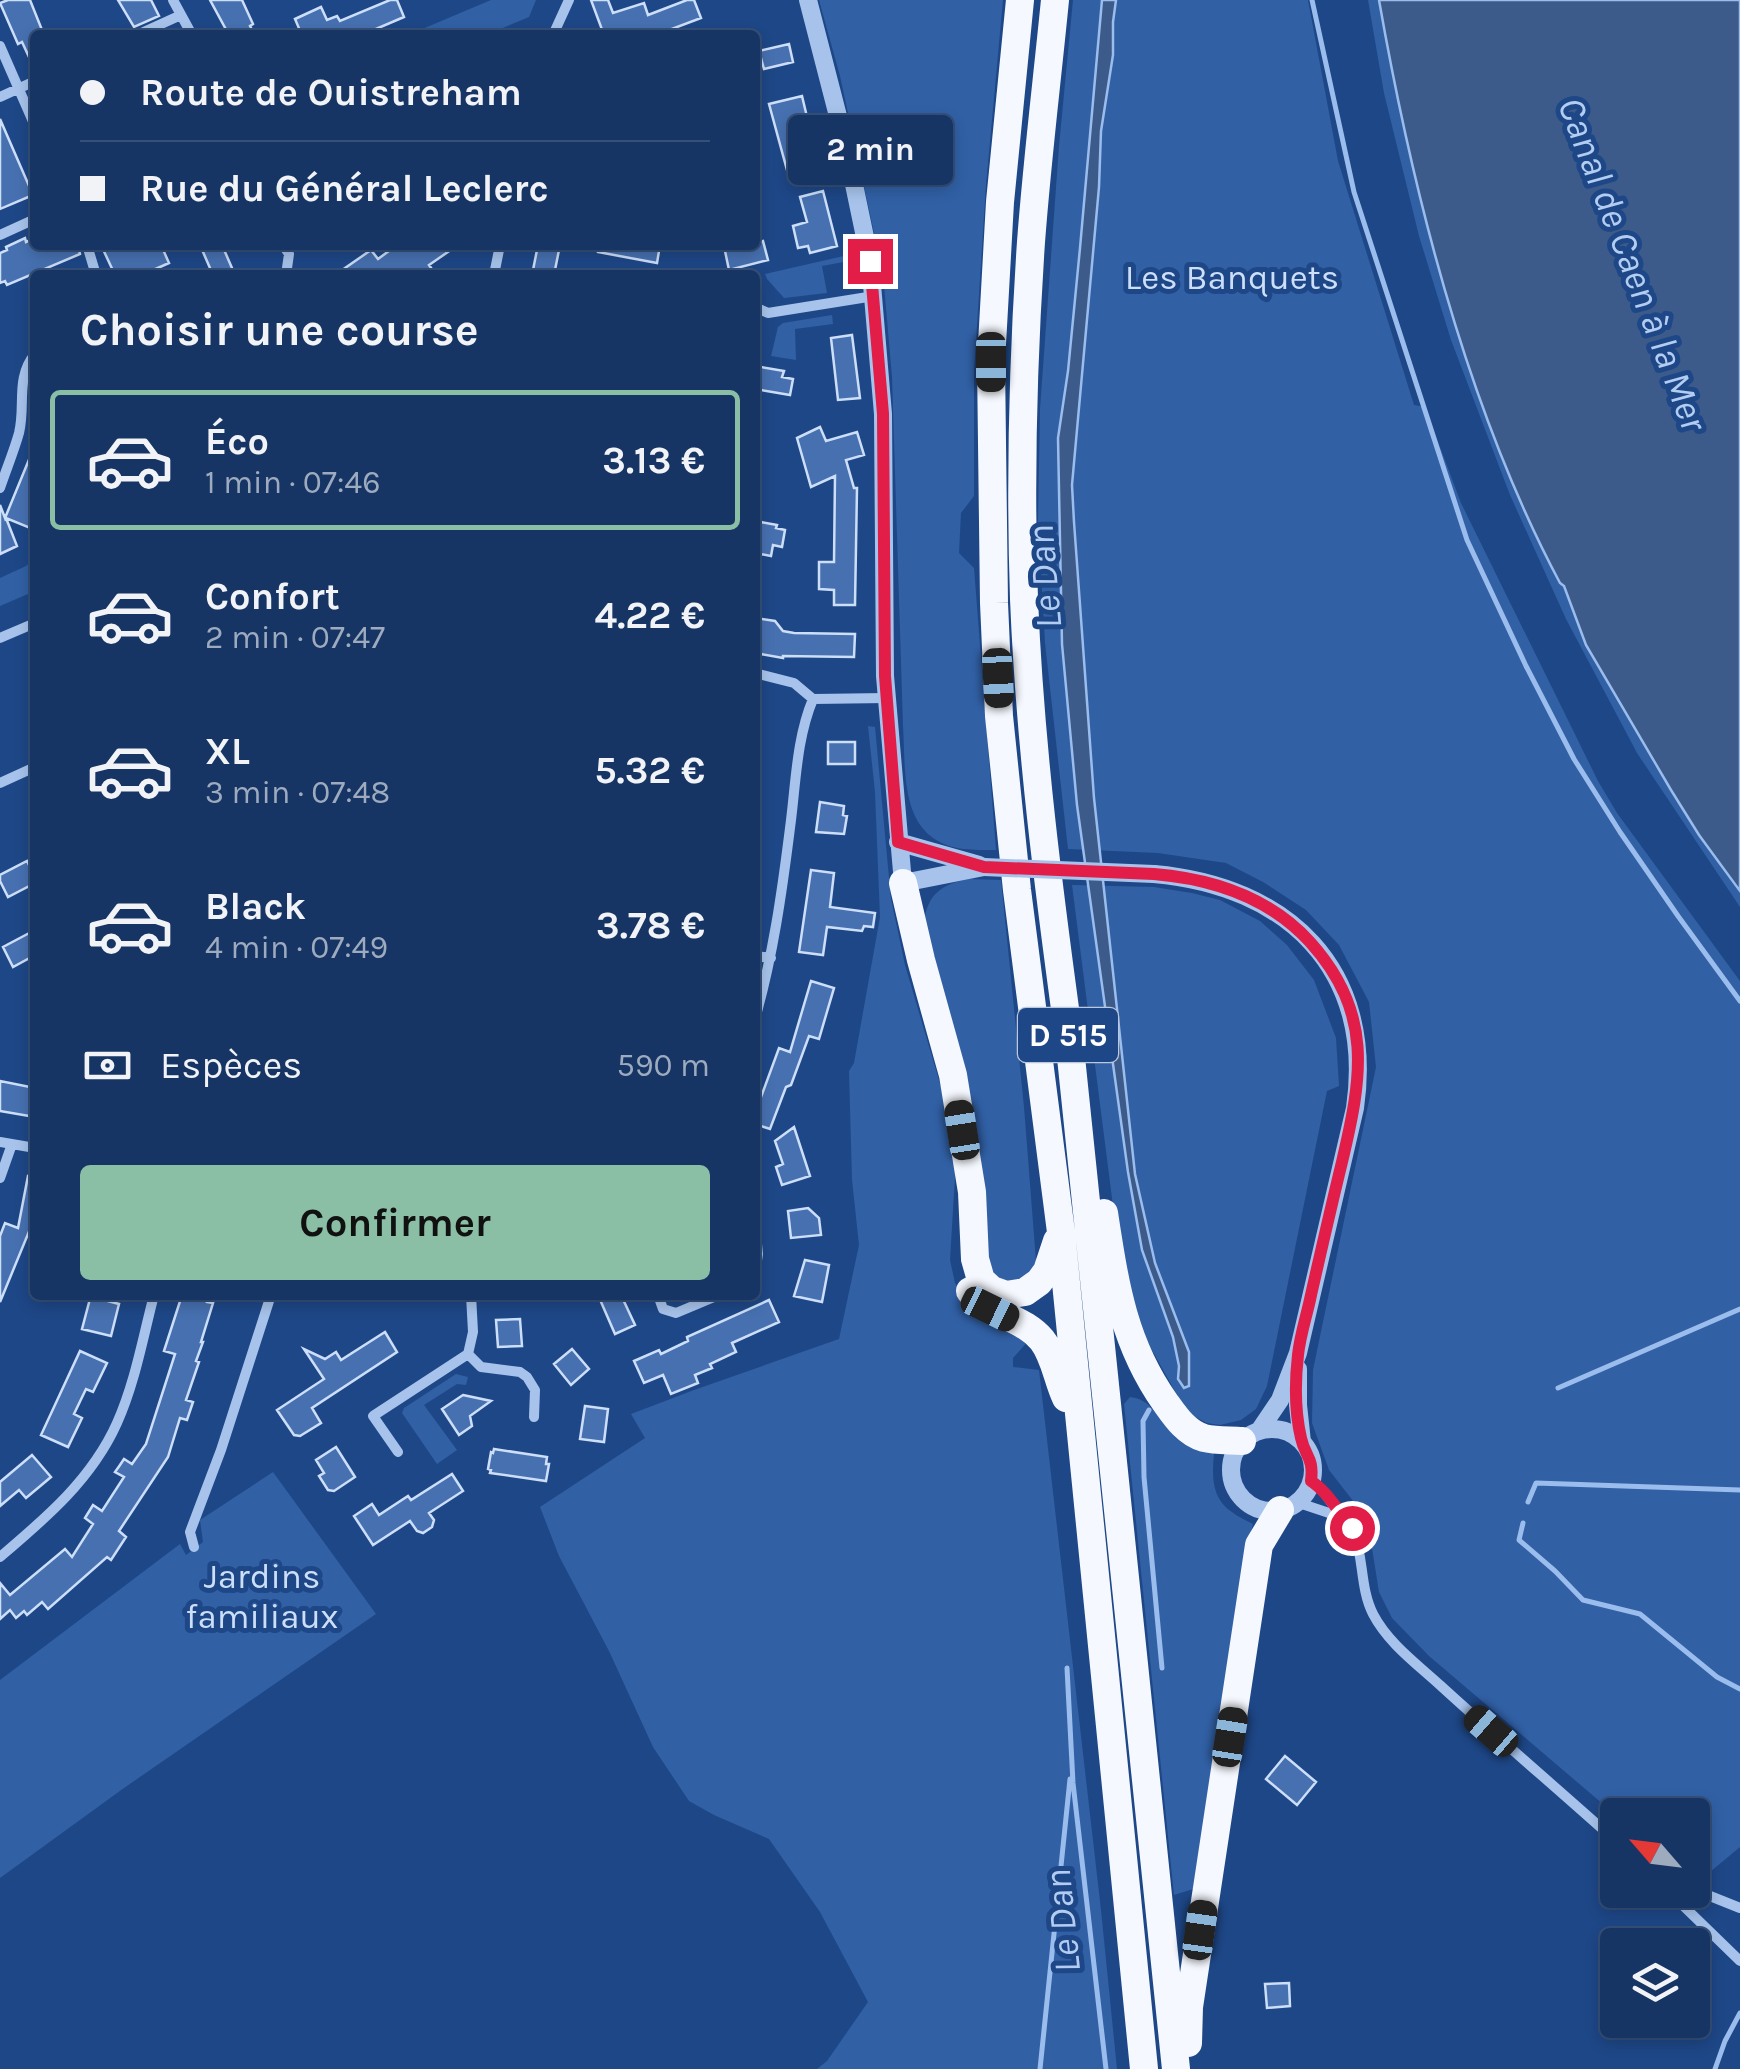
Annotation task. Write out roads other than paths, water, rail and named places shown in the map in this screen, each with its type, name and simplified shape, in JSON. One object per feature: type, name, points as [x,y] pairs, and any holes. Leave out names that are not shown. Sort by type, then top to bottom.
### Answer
[{"type":"highway","name":"D 515","points":[[1020,0],[1000,202],[991,362],[999,716],[1061,1232],[1144,2069]]},
{"type":"highway","name":"D 515","points":[[1055,0],[1031,242],[1025,366],[1024,596],[1030,722],[1068,1038],[1176,2069]]},
{"type":"highway","points":[[903,882],[952,1075],[972,1192],[975,1258],[981,1280],[998,1293],[1016,1296],[1039,1282],[1047,1271],[1061,1232]]},
{"type":"highway","points":[[1068,1038],[1097,1166],[1117,1297],[1136,1354],[1180,1422],[1201,1438],[1250,1436]]},
{"type":"highway","points":[[966,1158],[958,1231],[960,1273],[972,1296],[1032,1330],[1042,1340],[1053,1359],[1064,1395],[1080,1421]]},
{"type":"highway","points":[[1187,2069],[1189,2007],[1259,1545],[1288,1506]]},
{"type":"street","points":[[173,0],[189,30]]},
{"type":"street","points":[[555,30],[569,0]]},
{"type":"street","points":[[808,0],[847,152],[874,296],[883,414],[887,698],[903,882],[984,867],[1175,876],[1221,885],[1251,897],[1299,930],[1320,953],[1351,1012],[1358,1052],[1354,1108],[1298,1354],[1280,1400],[1233,1457],[1231,1472],[1238,1492],[1259,1509],[1288,1506],[1341,1517]]},
{"type":"street","points":[[148,30],[181,15]]},
{"type":"street","points":[[0,46],[30,114]]},
{"type":"street","points":[[0,96],[30,83]]},
{"type":"street","points":[[0,234],[30,221]]},
{"type":"street","points":[[760,309],[768,313],[874,296]]},
{"type":"street","points":[[0,488],[20,430],[21,388],[30,361]]},
{"type":"street","points":[[0,638],[30,626]]},
{"type":"street","points":[[760,674],[801,686],[813,698],[887,698]]},
{"type":"street","points":[[760,999],[790,828],[799,742],[813,698]]},
{"type":"street","points":[[0,783],[30,769]]},
{"type":"street","points":[[898,842],[984,867]]},
{"type":"street","points":[[760,958],[770,958]]},
{"type":"street","points":[[0,1178],[6,1143]]},
{"type":"street","points":[[0,1557],[58,1508],[104,1448],[123,1407],[153,1300]]},
{"type":"street","points":[[194,1547],[190,1532],[269,1300]]},
{"type":"street","points":[[398,1452],[373,1416],[468,1354],[473,1332],[471,1300]]},
{"type":"street","points":[[660,1300],[663,1309],[676,1313],[708,1300]]},
{"type":"street","points":[[468,1354],[481,1367],[520,1372],[527,1378],[536,1390],[534,1417]]},
{"type":"street","points":[[1288,1506],[1305,1493],[1311,1481],[1312,1463],[1302,1442],[1298,1405],[1298,1354]]},
{"type":"street","points":[[1250,1436],[1280,1430],[1302,1442]]},
{"type":"street","points":[[1311,1481],[1321,1487],[1352,1528],[1367,1600],[1388,1635],[1600,1826]]},
{"type":"street","points":[[1710,1896],[1740,1908]]},
{"type":"street","points":[[1686,1908],[1740,1962]]},
{"type":"water","points":[[1102,0],[1116,0],[1113,55],[1101,131],[1072,485],[1074,522],[1094,798],[1135,1174],[1155,1263],[1189,1352],[1189,1386],[1184,1388],[1178,1379],[1173,1337],[1142,1250],[1128,1172],[1077,805],[1062,644],[1058,438],[1068,371]]},
{"type":"water","name":"Canal de Caen à la Mer","points":[[1379,0],[1740,0],[1740,891],[1699,835],[1586,645],[1564,586],[1527,516],[1497,446],[1447,299],[1427,224]]},
{"type":"waterway","points":[[1312,0],[1354,192],[1467,540],[1574,759],[1620,832],[1740,1001]]},
{"type":"waterway","points":[[1558,1388],[1740,1309]]},
{"type":"waterway","name":"Le Dan","points":[[1149,1410],[1143,1421],[1144,1477],[1162,1668]]},
{"type":"waterway","points":[[1528,1502],[1536,1483],[1740,1490]]},
{"type":"waterway","points":[[1523,1523],[1519,1540],[1583,1600],[1640,1614],[1717,1677],[1740,1689]]},
{"type":"waterway","name":"Le Dan","points":[[1067,1668],[1073,1783],[1106,2069]]},
{"type":"waterway","name":"Le Dan","points":[[1040,2069],[1070,1779]]},
{"type":"waterway","points":[[1715,2069],[1740,2013]]},
{"type":"park label","name":"Les Banquets","points":[[1232,277]]},
{"type":"park label","name":"Jardins familiaux","points":[[262,1596]]}]
